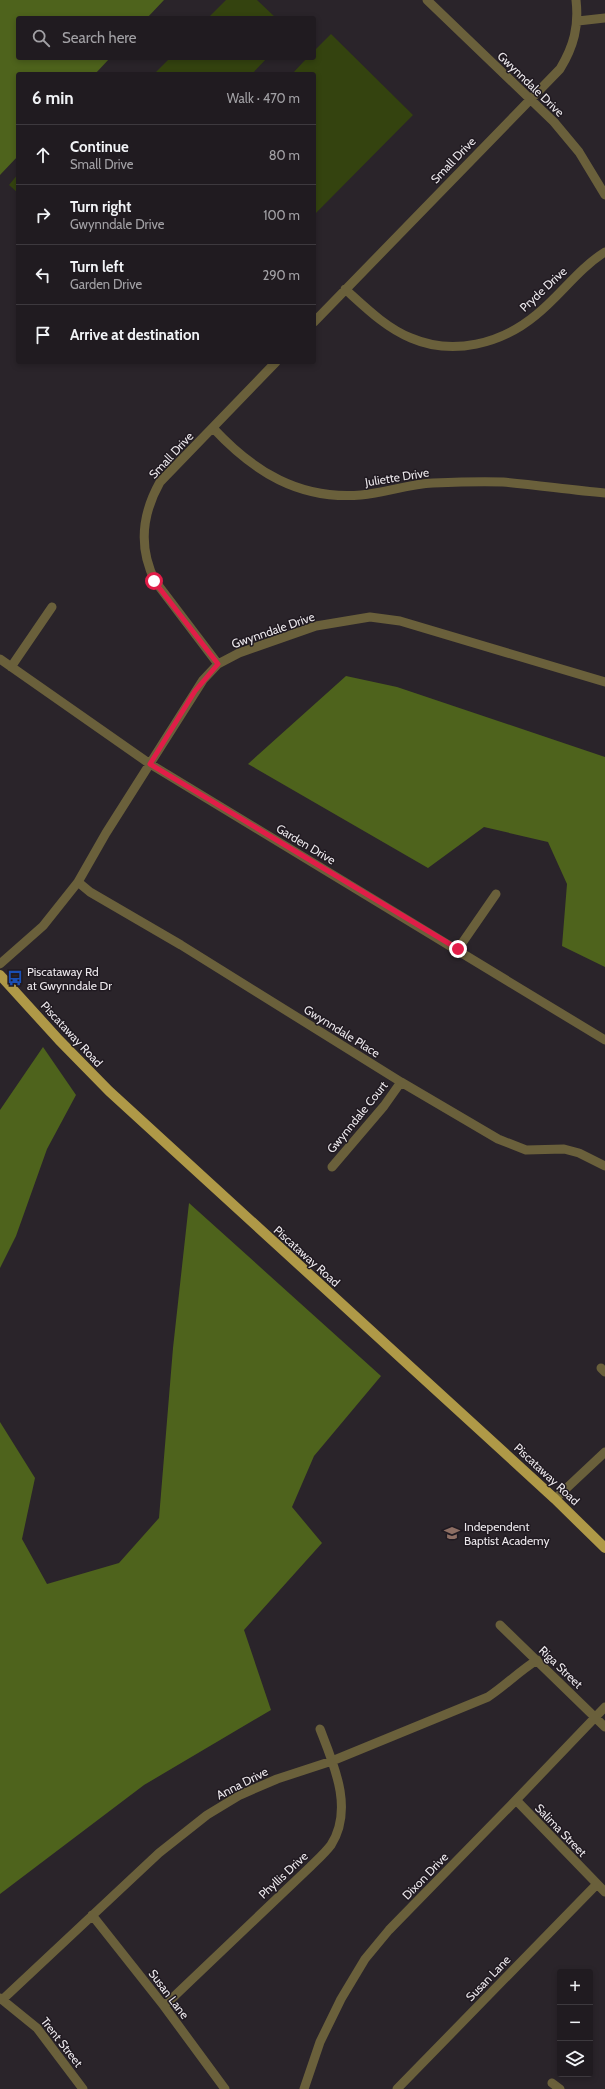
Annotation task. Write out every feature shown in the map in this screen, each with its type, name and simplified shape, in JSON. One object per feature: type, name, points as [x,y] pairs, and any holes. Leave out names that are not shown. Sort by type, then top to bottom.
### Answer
[{"type":"main road","name":"Piscataway Road","points":[[0,975],[59,1040],[109,1091],[554,1499],[605,1548]]},
{"type":"street","name":"Gwynndale Drive","points":[[427,0],[554,122],[579,152],[605,195]]},
{"type":"street","name":"Small Drive","points":[[316,320],[529,99],[560,69],[575,37],[578,21],[576,0]]},
{"type":"street","points":[[578,21],[605,18]]},
{"type":"street","name":"Pryde Drive","points":[[346,289],[371,313],[410,338],[430,345],[441,346],[480,344],[507,333],[536,315],[575,276],[605,252]]},
{"type":"street","name":"Small Drive","points":[[218,664],[154,581],[146,560],[144,537],[148,507],[160,482],[274,364]]},
{"type":"street","name":"Juliette Drive","points":[[213,428],[244,459],[293,487],[320,494],[362,495],[431,483],[501,482],[605,493]]},
{"type":"street","points":[[11,666],[52,607]]},
{"type":"street","name":"Gwynndale Drive","points":[[0,964],[43,926],[78,882],[99,844],[195,691],[218,664],[239,653],[316,626],[370,617],[400,621],[605,682]]},
{"type":"street","name":"Garden Drive","points":[[0,659],[150,764],[458,949],[605,1040]]},
{"type":"street","name":"Gwynndale Place","points":[[78,882],[90,892],[181,946],[467,1122],[516,1147],[526,1150],[564,1149],[593,1159],[605,1166]]},
{"type":"street","points":[[458,949],[496,894]]},
{"type":"street","name":"Gwynndale Court","points":[[332,1167],[384,1106],[401,1082]]},
{"type":"street","points":[[554,1499],[605,1452]]},
{"type":"street","name":"Riga Street","points":[[500,1626],[605,1727]]},
{"type":"street","name":"Anna Drive","points":[[1,1999],[159,1853],[207,1815],[240,1795],[265,1784],[311,1766],[332,1760],[488,1697],[498,1691],[519,1671],[537,1660]]},
{"type":"street","name":"Dixon Drive","points":[[304,2089],[320,2042],[341,1999],[366,1959],[389,1930],[605,1707]]},
{"type":"street","name":"Phyllis Drive","points":[[164,2006],[329,1847],[337,1833],[342,1814],[341,1795],[332,1760],[320,1729]]},
{"type":"street","name":"Salima Street","points":[[516,1800],[605,1892]]},
{"type":"street","name":"Susan Lane","points":[[397,2089],[597,1884]]},
{"type":"street","name":"Susan Lane","points":[[92,1915],[164,2006],[225,2089]]},
{"type":"street","name":"Trent Street","points":[[1,1999],[37,2028],[83,2089]]},
{"type":"street","points":[[552,2083],[560,2089]]},
{"type":"green space","points":[[0,0],[164,0],[149,16],[16,16],[16,60],[108,60],[97,72],[16,72],[16,158],[0,175]]},
{"type":"green space","points":[[226,0],[257,0],[274,16],[210,16]]},
{"type":"green space","points":[[331,34],[413,115],[316,213],[316,72],[294,72],[305,60],[316,60],[316,49]]},
{"type":"green space","points":[[168,60],[265,60],[254,72],[156,72]]},
{"type":"green space","points":[[16,176],[16,191],[9,185]]},
{"type":"green space","points":[[346,676],[397,687],[605,757],[605,967],[562,946],[567,884],[548,842],[484,827],[428,868],[248,764]]},
{"type":"green space","points":[[43,1047],[76,1095],[47,1149],[16,1236],[0,1268],[0,1110]]},
{"type":"green space","points":[[189,1203],[381,1376],[314,1456],[292,1507],[322,1543],[244,1630],[271,1710],[144,1785],[0,1894],[0,1422],[35,1478],[22,1539],[47,1584],[119,1563],[159,1518],[173,1348]]},
{"type":"place","name":"Piscataway Rd at Gwynndale Dr","points":[[15,978]]},
{"type":"place","name":"Independent Baptist Academy","points":[[452,1533]]},
{"type":"route","points":[[154,581],[218,664],[195,691],[150,764],[458,949]]}]
